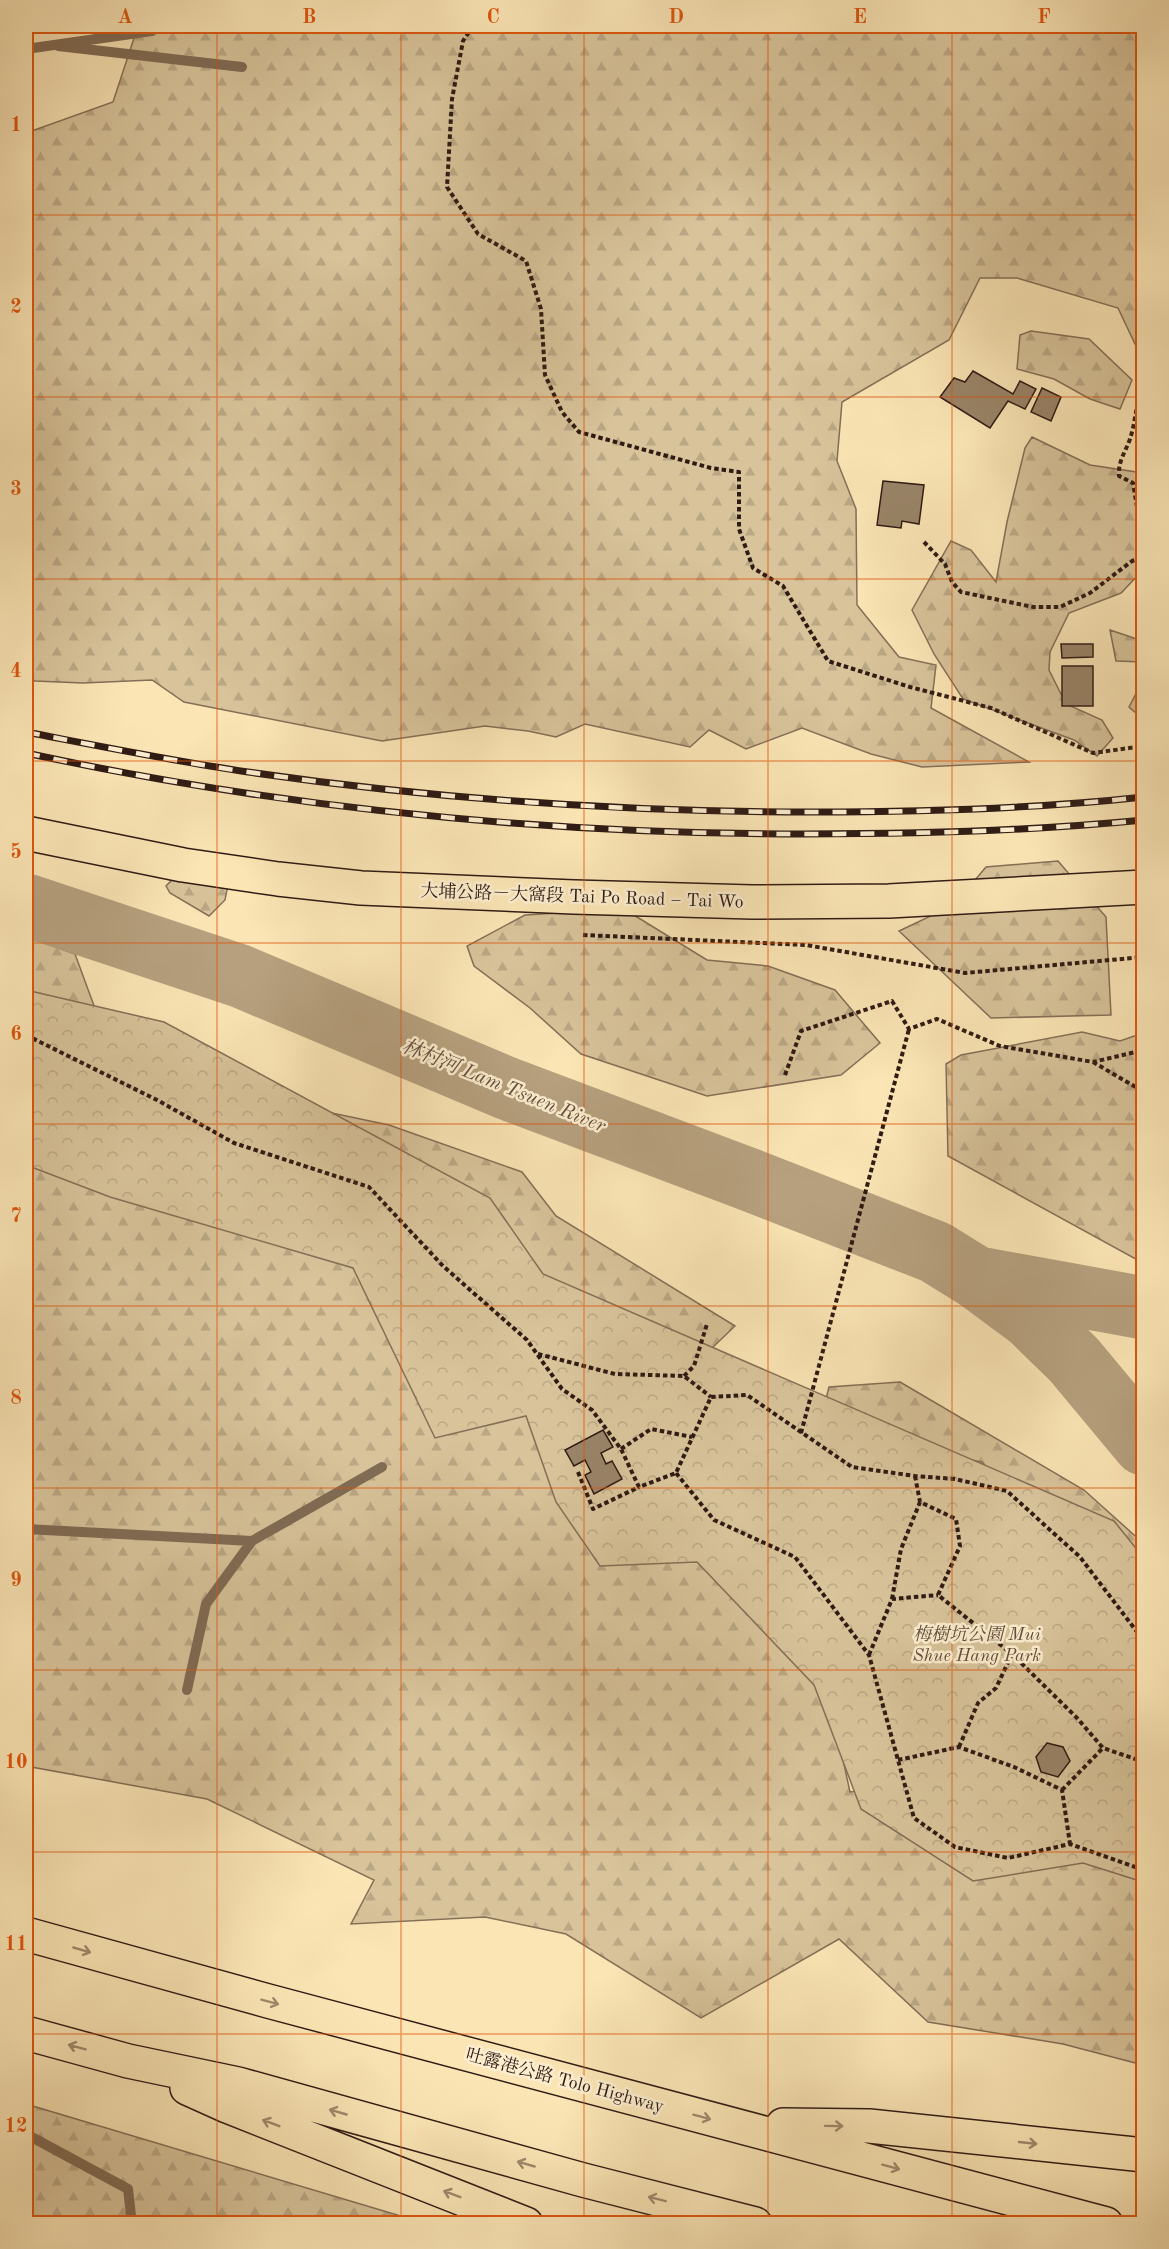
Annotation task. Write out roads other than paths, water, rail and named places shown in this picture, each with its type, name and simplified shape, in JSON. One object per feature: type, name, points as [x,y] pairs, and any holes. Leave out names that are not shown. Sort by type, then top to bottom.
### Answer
[{"type":"main road","name":"大埔公路－大窩段 Tai Po Road – Tai Wo","points":[[26,833],[183,865],[278,879],[373,888],[763,902],[889,901],[1143,887]]},
{"type":"main road","name":"吐露港公路 Tolo Highway","points":[[26,1934],[1106,2223]]},
{"type":"main road","points":[[26,2033],[128,2061],[238,2085],[583,2180],[755,2223]]},
{"type":"main road","points":[[128,2061],[227,2106],[526,2223]]},
{"type":"main road","points":[[733,2125],[869,2126],[1143,2155]]},
{"type":"waterway","points":[[26,49],[152,31],[157,26]]},
{"type":"waterway","points":[[58,46],[242,67]]},
{"type":"waterway","name":"林村河 Lam Tsuen River","points":[[26,905],[240,976],[506,1088],[935,1252],[977,1278],[1031,1318],[1074,1360],[1144,1444]]},
{"type":"waterway","name":"林村河 Lam Tsuen River","points":[[984,1279],[1144,1308]]},
{"type":"waterway","points":[[26,1529],[252,1541],[382,1467]]},
{"type":"waterway","points":[[187,1690],[206,1604],[252,1541]]},
{"type":"waterway","points":[[26,2134],[128,2189],[132,2224]]},
{"type":"railway","points":[[26,732],[248,772],[388,790],[529,802],[670,810],[811,812],[978,809],[1144,797]]},
{"type":"railway","points":[[26,753],[219,789],[316,803],[511,823],[609,829],[707,833],[890,833],[1017,829],[1144,820]]},
{"type":"park label","name":"梅樹坑公園 Mui Shue Hang Park","points":[[977,1644]]}]
